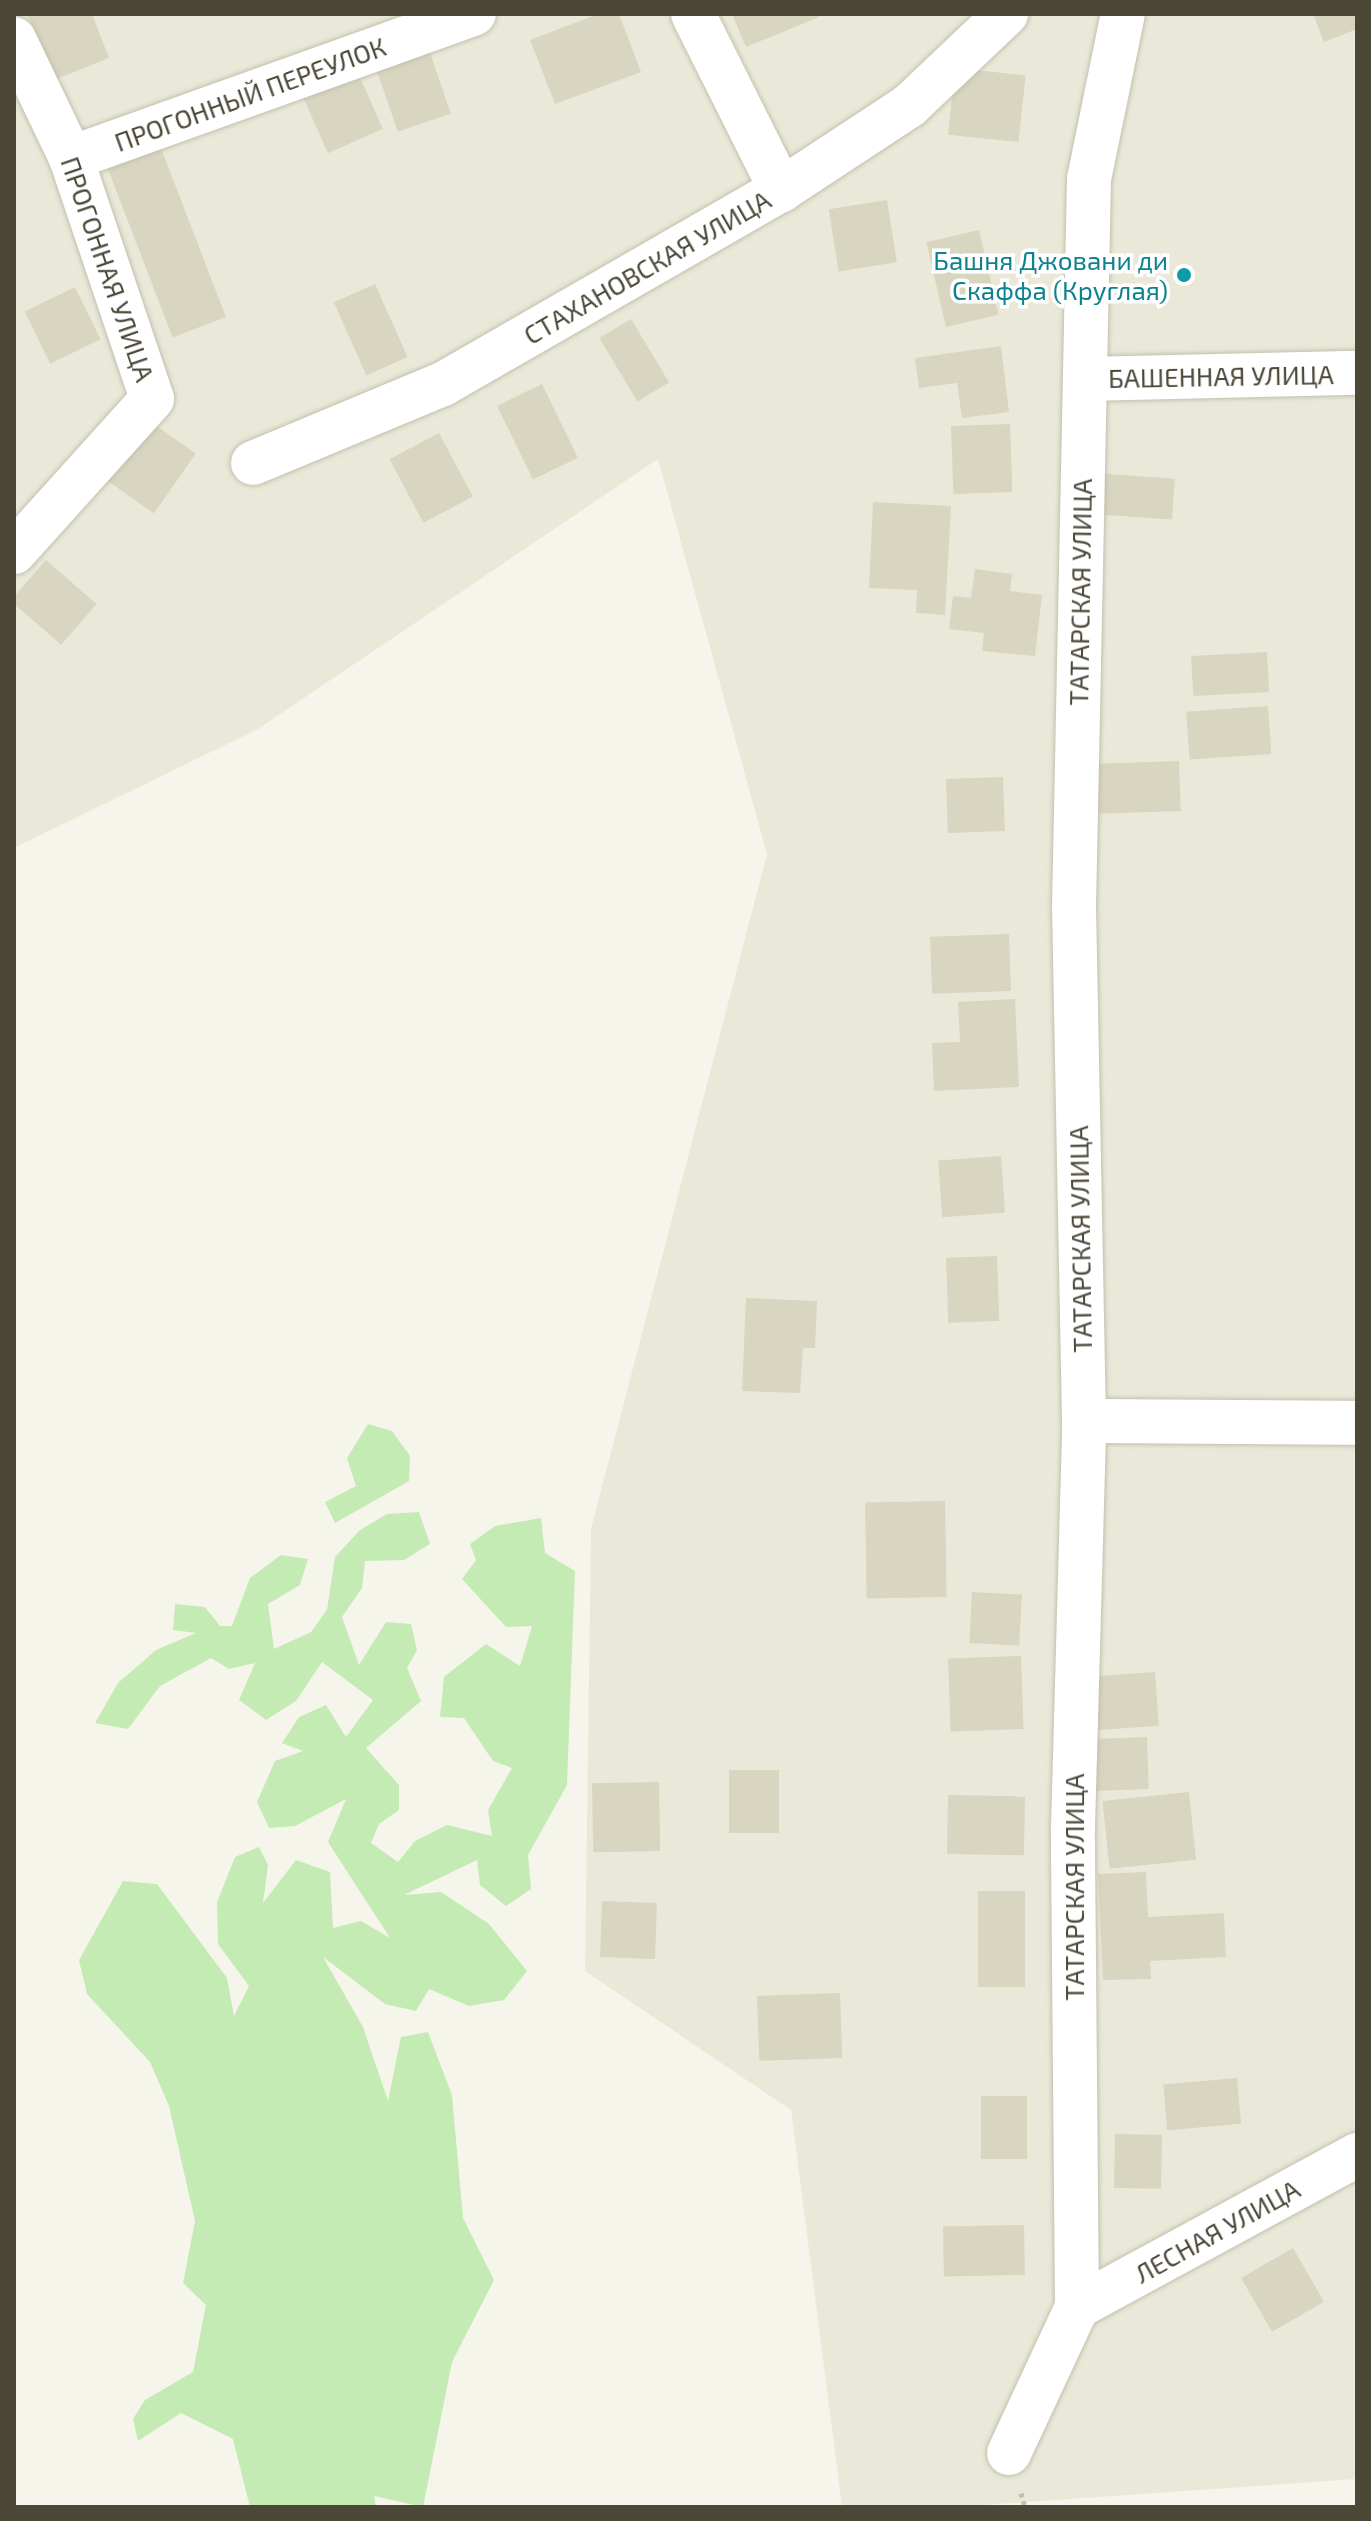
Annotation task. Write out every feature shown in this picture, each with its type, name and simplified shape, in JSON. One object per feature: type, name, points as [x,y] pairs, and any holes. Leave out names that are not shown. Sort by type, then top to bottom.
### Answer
[{"type":"street","name":"ПРОГОННЫЙ ПЕРЕУЛОК","points":[[71,158],[474,14]]},
{"type":"street","points":[[693,14],[781,190]]},
{"type":"street","name":"СТАХАНОВСКАЯ УЛИЦА","points":[[253,463],[443,384],[781,190],[909,106],[1006,14]]},
{"type":"street","name":"ТАТАРСКАЯ УЛИЦА","points":[[1009,2453],[1077,2307],[1073,1827],[1084,1421],[1074,907],[1089,179],[1123,14]]},
{"type":"street","name":"ПРОГОННАЯ УЛИЦА","points":[[14,39],[71,158],[152,399],[14,552]]},
{"type":"street","name":"БАШЕННАЯ УЛИЦА","points":[[1085,379],[1357,373]]},
{"type":"street","points":[[1084,1421],[1357,1423]]},
{"type":"street","name":"ЛЕСНАЯ УЛИЦА","points":[[1077,2307],[1357,2155]]},
{"type":"shaded area","points":[[14,14],[1357,14],[1357,2479],[955,2507],[842,2507],[791,2110],[585,1971],[591,1529],[767,854],[658,459],[258,729],[14,848]]},
{"type":"green space","points":[[368,1424],[392,1431],[410,1456],[409,1481],[335,1523],[325,1502],[356,1486],[347,1458]]},
{"type":"green space","points":[[419,1512],[430,1544],[404,1560],[365,1561],[362,1588],[342,1617],[359,1665],[386,1622],[411,1624],[417,1650],[407,1668],[421,1701],[366,1748],[399,1785],[399,1810],[379,1824],[371,1843],[398,1862],[415,1841],[447,1825],[492,1836],[488,1810],[512,1768],[493,1761],[464,1718],[440,1717],[444,1677],[486,1644],[520,1666],[532,1626],[506,1627],[462,1579],[476,1560],[470,1544],[495,1526],[541,1518],[545,1553],[575,1571],[567,1785],[528,1855],[531,1889],[506,1906],[480,1885],[477,1860],[404,1895],[441,1892],[489,1924],[527,1971],[504,2000],[469,2006],[429,1989],[416,2011],[385,2004],[323,1957],[363,2027],[388,2101],[401,2037],[428,2032],[452,2095],[463,2218],[494,2280],[452,2362],[423,2507],[374,2496],[376,2507],[250,2507],[233,2439],[181,2413],[138,2441],[133,2419],[145,2400],[193,2372],[206,2305],[183,2283],[195,2221],[169,2106],[150,2062],[87,1994],[79,1960],[123,1881],[157,1884],[227,1978],[234,2016],[249,1986],[218,1944],[217,1902],[235,1857],[259,1847],[268,1865],[263,1903],[296,1860],[330,1872],[333,1928],[361,1921],[390,1938],[328,1842],[346,1799],[295,1826],[269,1828],[257,1802],[275,1761],[303,1751],[282,1743],[299,1717],[326,1705],[346,1737],[373,1700],[322,1662],[296,1701],[266,1720],[239,1700],[255,1663],[229,1669],[211,1658],[160,1686],[128,1729],[95,1723],[118,1683],[156,1650],[196,1633],[173,1630],[175,1604],[205,1607],[220,1626],[232,1626],[250,1578],[281,1555],[308,1559],[300,1585],[268,1604],[274,1649],[311,1632],[327,1610],[335,1557],[360,1530],[387,1514]]},
{"type":"building","points":[[27,14],[92,14],[109,58],[54,80]]},
{"type":"building","points":[[598,14],[619,14],[641,72],[555,104],[530,40]]},
{"type":"building","points":[[732,14],[818,14],[819,17],[746,47]]},
{"type":"building","points":[[1313,14],[1357,14],[1357,29],[1324,42]]},
{"type":"building","points":[[430,53],[451,114],[398,132],[377,71]]},
{"type":"building","points":[[955,68],[1026,75],[1019,142],[948,135]]},
{"type":"building","points":[[358,73],[383,129],[328,153],[303,97]]},
{"type":"building","points":[[156,135],[226,317],[173,337],[103,155]]},
{"type":"building","points":[[887,200],[897,262],[839,271],[829,209]]},
{"type":"building","points":[[979,230],[999,315],[946,327],[926,242]]},
{"type":"building","points":[[375,284],[408,357],[366,375],[334,302]]},
{"type":"building","points":[[75,287],[100,339],[50,364],[25,312]]},
{"type":"building","points":[[631,319],[669,382],[637,401],[599,338]]},
{"type":"building","points":[[1001,346],[1009,412],[962,418],[957,383],[919,388],[915,358]]},
{"type":"building","points":[[542,384],[578,458],[533,480],[497,406]]},
{"type":"building","points":[[145,418],[196,454],[154,513],[103,478]]},
{"type":"building","points":[[1010,424],[1012,492],[953,494],[951,426]]},
{"type":"building","points":[[439,433],[473,497],[423,523],[390,459]]},
{"type":"building","points":[[1094,473],[1175,479],[1172,520],[1091,514]]},
{"type":"building","points":[[873,502],[951,506],[945,615],[916,613],[917,590],[869,588]]},
{"type":"building","points":[[46,560],[97,604],[61,645],[14,604],[14,597]]},
{"type":"building","points":[[975,569],[1012,574],[1010,591],[1042,595],[1035,656],[982,651],[984,633],[949,629],[953,596],[971,598]]},
{"type":"building","points":[[1267,652],[1269,692],[1193,696],[1191,656]]},
{"type":"building","points":[[1268,706],[1271,754],[1190,760],[1186,712]]},
{"type":"building","points":[[1179,761],[1181,811],[1092,814],[1090,764]]},
{"type":"building","points":[[1003,777],[1005,831],[948,833],[946,779]]},
{"type":"building","points":[[1009,934],[1011,991],[932,994],[930,937]]},
{"type":"building","points":[[1015,999],[1019,1087],[934,1091],[932,1043],[960,1042],[958,1002]]},
{"type":"building","points":[[1001,1156],[1005,1213],[942,1217],[938,1160]]},
{"type":"building","points":[[997,1256],[999,1321],[948,1323],[946,1258]]},
{"type":"building","points":[[746,1298],[817,1301],[815,1348],[803,1348],[800,1393],[742,1391]]},
{"type":"building","points":[[945,1501],[947,1597],[867,1598],[865,1502]]},
{"type":"building","points":[[972,1592],[1022,1595],[1019,1646],[969,1643]]},
{"type":"building","points":[[1021,1656],[1024,1729],[951,1732],[948,1659]]},
{"type":"building","points":[[1155,1672],[1159,1726],[1096,1730],[1092,1676]]},
{"type":"building","points":[[1147,1737],[1149,1789],[1094,1791],[1092,1739]]},
{"type":"building","points":[[729,1770],[779,1770],[779,1833],[729,1833]]},
{"type":"building","points":[[659,1782],[660,1851],[593,1852],[592,1783]]},
{"type":"building","points":[[1189,1792],[1196,1860],[1110,1869],[1102,1801]]},
{"type":"building","points":[[948,1795],[1025,1796],[1024,1855],[947,1854]]},
{"type":"building","points":[[1146,1872],[1148,1917],[1224,1913],[1226,1957],[1150,1961],[1151,1979],[1103,1980],[1098,1874]]},
{"type":"building","points":[[978,1891],[1025,1891],[1025,1987],[978,1987]]},
{"type":"building","points":[[602,1901],[657,1903],[655,1959],[600,1957]]},
{"type":"building","points":[[840,1993],[842,2058],[759,2061],[757,1996]]},
{"type":"building","points":[[1237,2078],[1241,2124],[1167,2130],[1163,2084]]},
{"type":"building","points":[[981,2096],[1027,2096],[1027,2159],[981,2159]]},
{"type":"building","points":[[1115,2134],[1162,2135],[1161,2189],[1114,2188]]},
{"type":"building","points":[[1024,2225],[1025,2275],[944,2276],[943,2226]]},
{"type":"building","points":[[1293,2248],[1324,2302],[1272,2332],[1241,2278]]},
{"type":"place","name":"Башня Джовани ди Скаффа (Круглая)","points":[[1184,275]]}]
